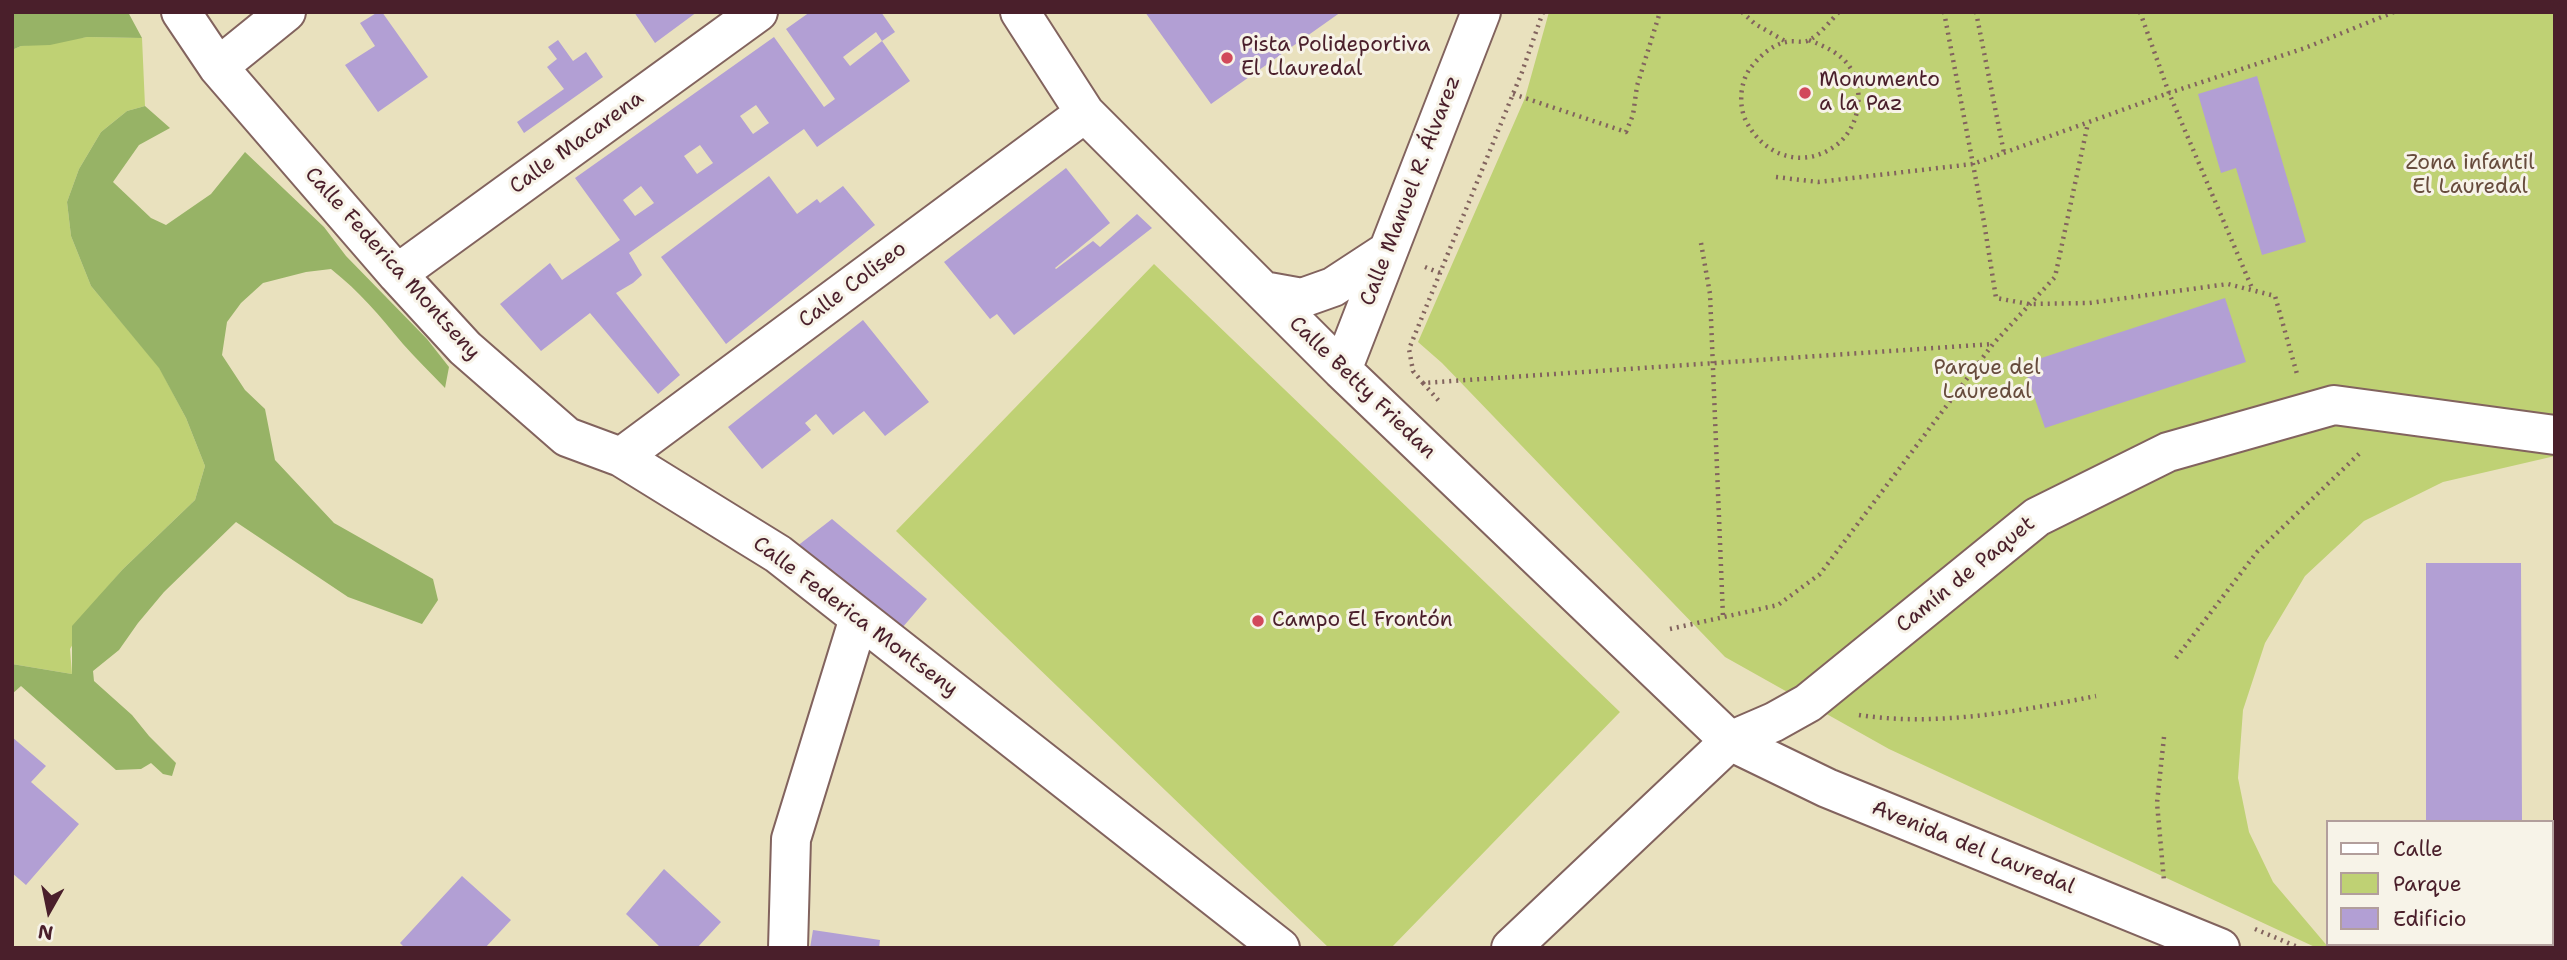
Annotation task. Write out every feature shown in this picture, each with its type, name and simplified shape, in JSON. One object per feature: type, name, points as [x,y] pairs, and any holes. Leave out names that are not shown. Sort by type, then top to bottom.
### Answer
[{"type":"street","name":"Calle Federica Montseny","points":[[181,12],[218,67],[397,274],[465,348],[567,437],[621,457],[778,554],[1280,948]]},
{"type":"street","points":[[218,67],[286,12]]},
{"type":"street","name":"Calle Macarena","points":[[397,274],[758,12]]},
{"type":"street","name":"Calle Betty Friedan","points":[[1020,12],[1085,113],[1342,370],[1730,741]]},
{"type":"street","name":"Calle Manuel R. Álvarez","points":[[1342,370],[1481,12]]},
{"type":"street","name":"Calle Coliseo","points":[[621,457],[1085,113]]},
{"type":"street","points":[[1264,291],[1302,298],[1333,286],[1388,251]]},
{"type":"street","name":"Camín de Paquet","points":[[1511,948],[1730,741],[1774,722],[1808,703],[2037,517],[2168,452],[2334,405],[2555,435]]},
{"type":"street","points":[[788,948],[791,839],[859,618]]},
{"type":"street","name":"Avenida del Lauredal","points":[[1730,741],[1827,788],[2220,948]]},
{"type":"path","points":[[1543,12],[1513,94],[1409,349],[1412,371],[1423,383],[1993,344]]},
{"type":"path","points":[[1513,94],[1626,132],[1633,116],[1637,86],[1660,12]]},
{"type":"path","points":[[1742,12],[1755,24],[1785,42]]},
{"type":"path","points":[[1808,40],[1839,12]]},
{"type":"path","points":[[1944,12],[1996,298],[2029,304],[2089,303],[2228,284],[2275,296],[2308,412]]},
{"type":"path","points":[[1976,12],[2004,153]]},
{"type":"path","points":[[2140,12],[2169,93],[2252,289]]},
{"type":"path","points":[[1776,177],[1818,182],[1973,164],[2169,93],[2305,48],[2394,12]]},
{"type":"path","points":[[1808,40],[1830,48],[1847,63],[1858,84],[1859,107],[1851,129],[1836,146],[1815,156],[1791,158],[1770,150],[1753,134],[1743,113],[1741,91],[1749,69],[1764,51],[1785,42],[1808,40]]},
{"type":"path","points":[[1635,651],[1654,632],[1778,605],[1820,574],[1993,344],[2054,277],[2088,123]]},
{"type":"path","points":[[1701,243],[1710,294],[1723,617]]},
{"type":"path","points":[[2176,658],[2257,552],[2401,414]]},
{"type":"path","points":[[1808,703],[1834,711],[1877,718],[1920,720],[2027,709],[2096,696]]},
{"type":"path","points":[[2164,737],[2157,803],[2169,927]]},
{"type":"green space","points":[[12,12],[128,12],[142,38],[87,37],[50,45],[21,46],[12,50]]},
{"type":"green space","name":"Parque del Lauredal","points":[[1549,12],[2555,12],[2555,456],[2443,482],[2364,521],[2305,576],[2265,643],[2243,710],[2238,778],[2249,832],[2273,882],[2329,948],[2317,948],[1889,749],[1725,657],[1442,363],[1418,342],[1525,98]]},
{"type":"green space","points":[[87,37],[142,38],[145,106],[127,111],[101,132],[79,169],[67,202],[71,236],[91,286],[159,367],[186,418],[205,466],[195,500],[123,569],[104,591],[70,649],[72,674],[12,664],[12,50],[21,46]]},
{"type":"green space","points":[[145,106],[170,128],[139,145],[113,182],[151,218],[166,225],[211,194],[245,152],[324,227],[346,256],[427,339],[449,367],[445,388],[360,295],[331,269],[306,272],[263,283],[241,303],[227,322],[222,355],[245,390],[265,409],[275,460],[334,523],[433,579],[438,600],[422,624],[348,597],[236,522],[164,592],[119,650],[93,671],[94,681],[132,715],[176,763],[172,776],[163,774],[151,763],[141,769],[116,770],[21,686],[12,694],[12,664],[72,674],[72,626],[123,569],[195,500],[205,466],[186,418],[159,368],[91,286],[71,236],[67,202],[79,169],[101,132],[127,111]]},
{"type":"green space","name":"Campo El Frontón","points":[[1154,264],[1620,712],[1391,948],[1329,948],[896,531]]},
{"type":"building","points":[[382,12],[428,77],[378,112],[345,65],[375,46],[360,23]]},
{"type":"building","points":[[634,12],[697,12],[655,43]]},
{"type":"building","points":[[810,12],[881,12],[895,32],[882,41],[910,81],[817,147],[804,129],[629,253],[642,275],[616,293],[680,375],[658,394],[590,313],[541,351],[500,304],[550,263],[562,280],[620,240],[575,178],[774,37],[824,107],[835,99],[786,29]],"holes":[[[876,32],[882,41],[850,66],[843,57]],[[756,105],[769,123],[753,134],[740,116]],[[700,145],[713,163],[697,174],[684,156]],[[641,186],[654,203],[635,216],[623,200]]]},
{"type":"building","name":"Pista Polideportiva El Llauredal","points":[[1145,12],[1341,12],[1211,104]]},
{"type":"building","points":[[558,40],[573,61],[586,52],[603,77],[524,133],[517,122],[564,89],[547,67],[557,59],[548,47]]},
{"type":"building","points":[[2257,76],[2306,242],[2262,255],[2236,168],[2221,173],[2198,94]]},
{"type":"building","points":[[1066,168],[1110,223],[1056,269],[1093,241],[1100,247],[1137,214],[1152,228],[1014,335],[997,314],[990,319],[944,262]]},
{"type":"building","points":[[769,176],[797,214],[817,199],[820,203],[843,186],[875,225],[726,344],[661,257]]},
{"type":"building","points":[[2225,298],[2246,362],[2045,428],[2023,364]]},
{"type":"building","points":[[863,320],[929,402],[885,436],[864,411],[833,435],[816,414],[805,423],[811,430],[762,469],[728,427]]},
{"type":"building","points":[[832,519],[927,599],[902,628],[796,547]]},
{"type":"building","points":[[2426,563],[2521,563],[2522,820],[2426,820]]},
{"type":"building","points":[[12,737],[46,766],[31,782],[79,824],[26,885],[12,873]]},
{"type":"building","points":[[664,869],[721,922],[697,948],[661,948],[626,914]]},
{"type":"building","points":[[462,876],[511,920],[485,948],[405,948],[400,943]]},
{"type":"building","points":[[813,930],[880,940],[879,948],[810,948]]},
{"type":"building","points":[[2426,946],[2522,946],[2522,948]]},
{"type":"place","name":"Pista Polideportiva El Llauredal","points":[[1227,58]]},
{"type":"place","name":"Monumento a la Paz","points":[[1805,93]]},
{"type":"place","name":"Campo El Frontón","points":[[1258,621]]},
{"type":"park label","name":"Zona infantil El Lauredal","points":[[2470,176]]}]
